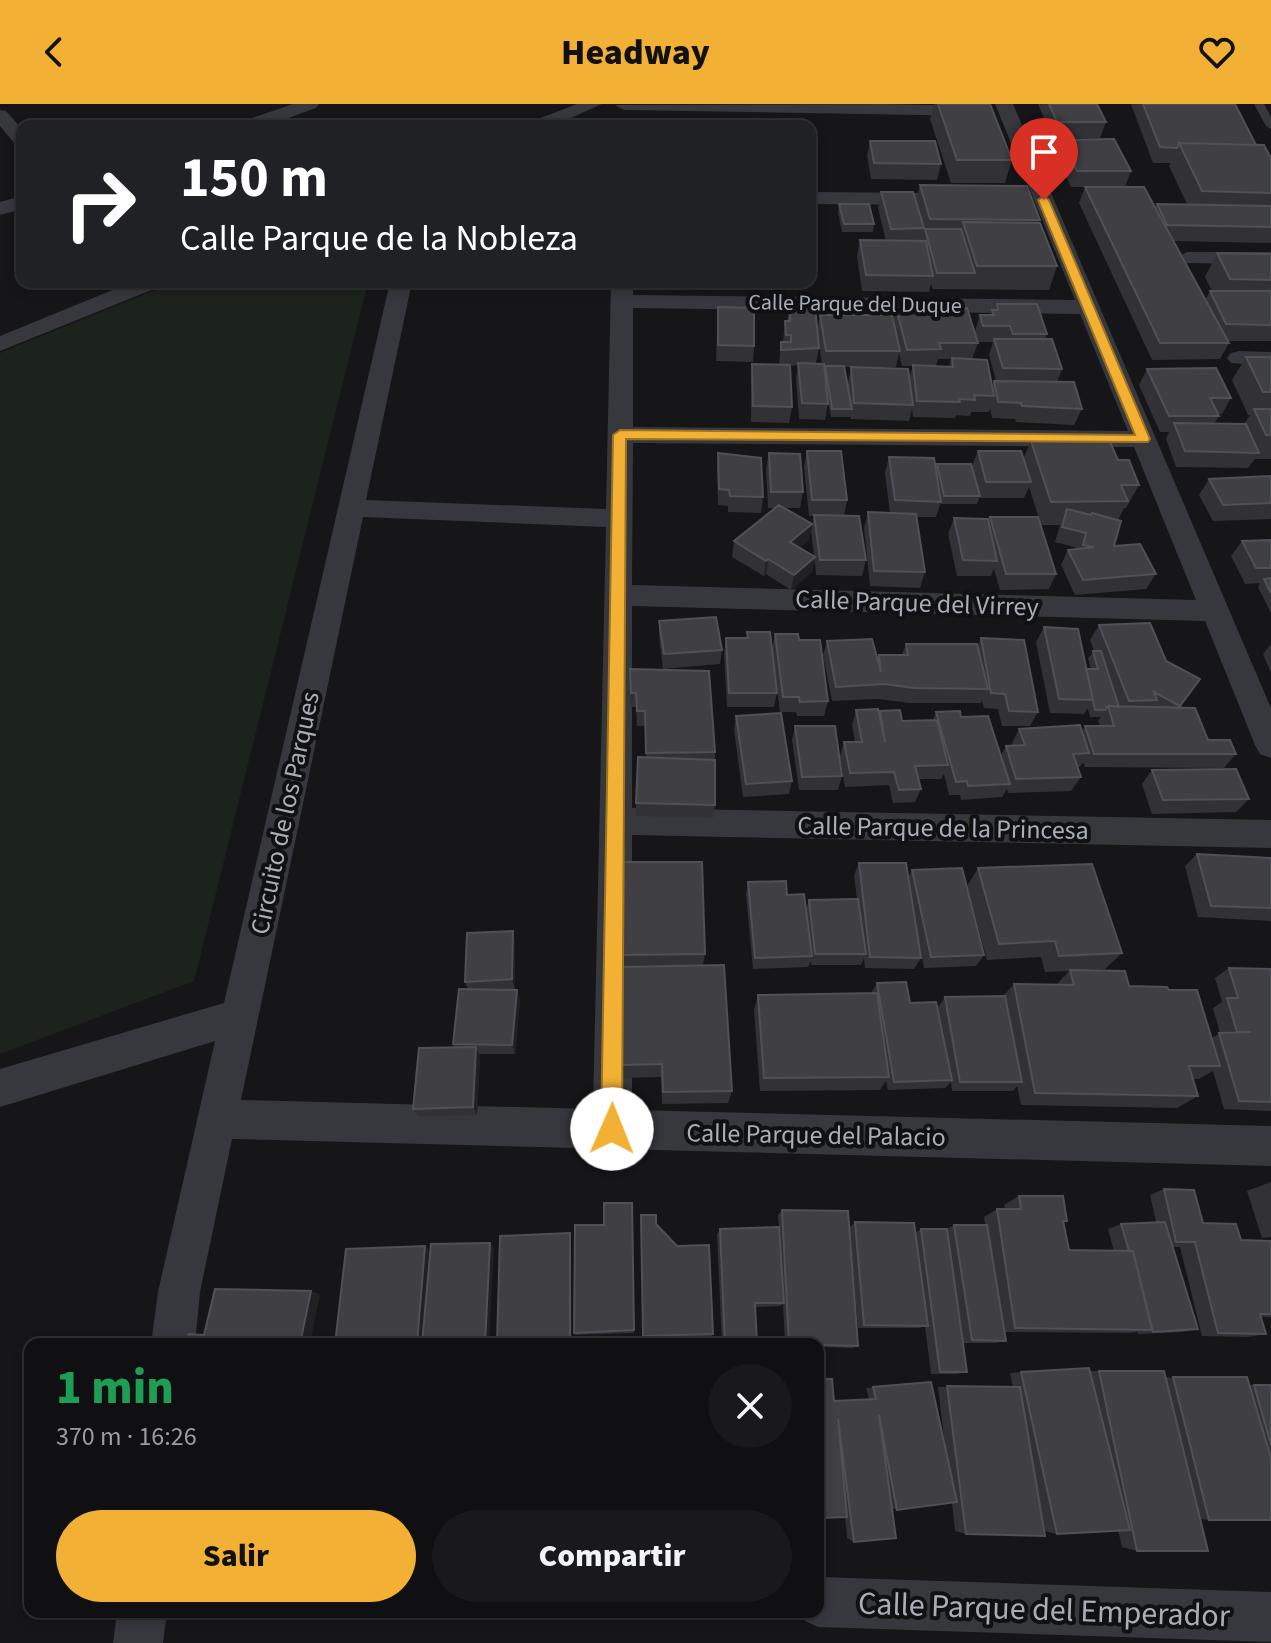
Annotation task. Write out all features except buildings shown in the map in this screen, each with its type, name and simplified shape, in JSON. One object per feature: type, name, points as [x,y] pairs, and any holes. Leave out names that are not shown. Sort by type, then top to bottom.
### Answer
[{"type":"street","points":[[264,120],[310,104]]},
{"type":"street","points":[[552,120],[593,104]]},
{"type":"street","points":[[624,104],[1005,108],[1036,200],[1089,307],[1271,745]]},
{"type":"street","points":[[0,115],[16,133]]},
{"type":"street","points":[[816,198],[950,199]]},
{"type":"street","points":[[1187,258],[1271,258]]},
{"type":"street","points":[[0,344],[136,288]]},
{"type":"street","name":"Circuito de los Parques","points":[[174,1338],[179,1292],[400,288]]},
{"type":"street","points":[[612,1129],[622,291]]},
{"type":"street","name":"Calle Parque del Duque","points":[[622,291],[1089,307]]},
{"type":"street","points":[[1239,358],[1271,359]]},
{"type":"street","points":[[620,435],[1144,439]]},
{"type":"street","points":[[351,508],[619,519]]},
{"type":"street","name":"Calle Parque del Virrey","points":[[618,595],[1215,611]]},
{"type":"street","name":"Calle Parque de la Princesa","points":[[616,821],[1271,834]]},
{"type":"street","points":[[0,1088],[240,1016]]},
{"type":"street","name":"Calle Parque del Palacio","points":[[217,1119],[1271,1146]]},
{"type":"street","name":"Calle Parque del Emperador","points":[[824,1602],[1271,1617]]},
{"type":"street","points":[[138,1643],[141,1618]]},
{"type":"lane","points":[[1259,104],[1271,126]]},
{"type":"shaded area","points":[[160,288],[367,288],[194,981],[0,1054],[0,353]]},
{"type":"route","points":[[612,1129],[620,435],[1144,439],[1044,200]]}]
